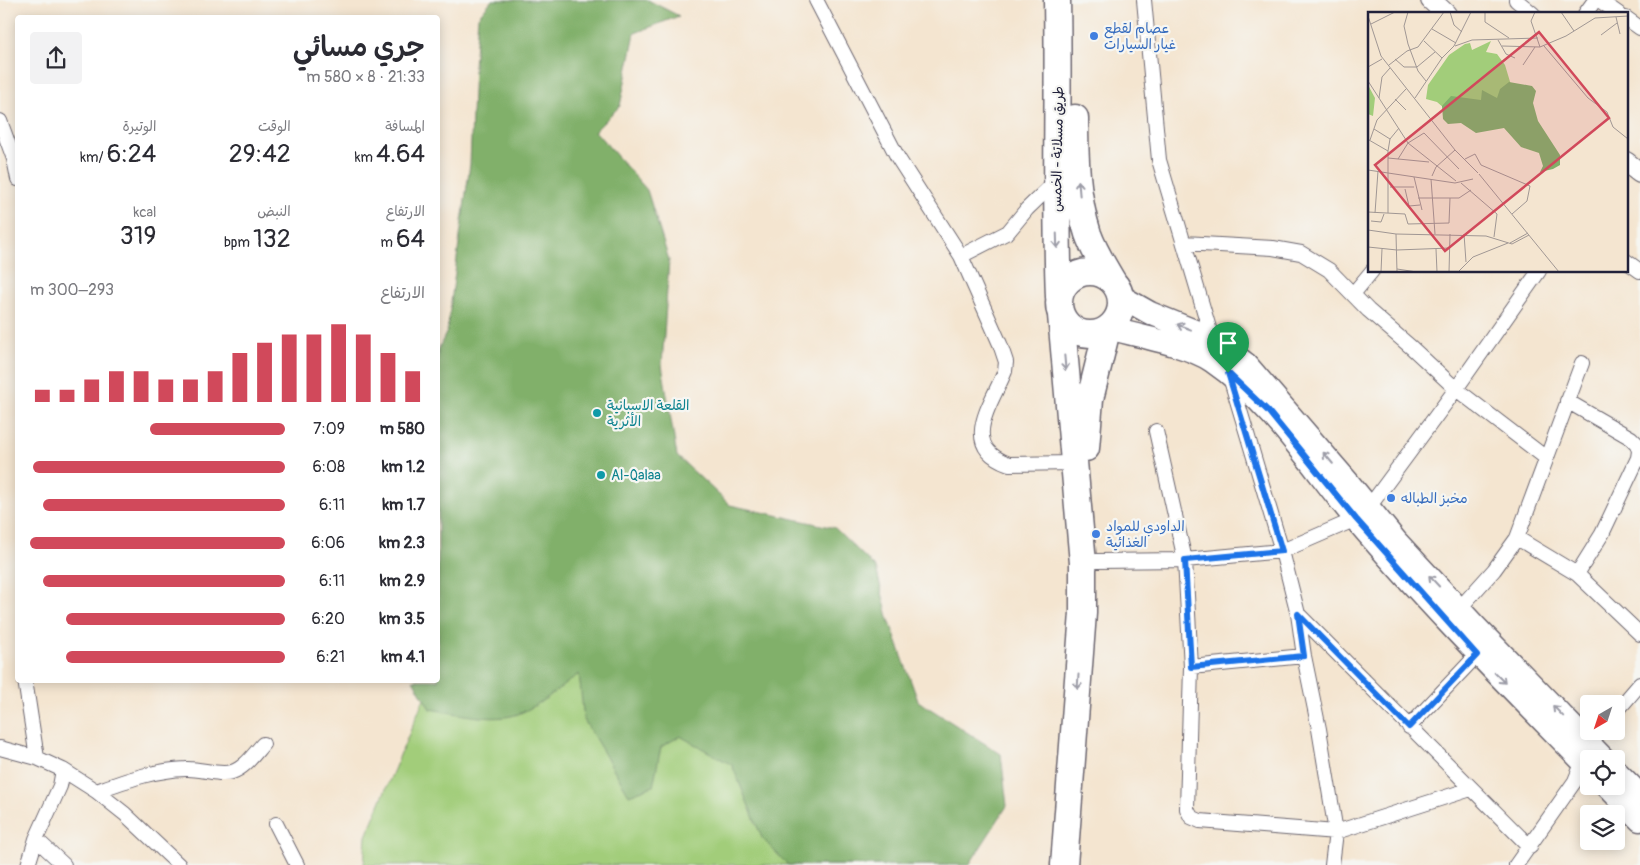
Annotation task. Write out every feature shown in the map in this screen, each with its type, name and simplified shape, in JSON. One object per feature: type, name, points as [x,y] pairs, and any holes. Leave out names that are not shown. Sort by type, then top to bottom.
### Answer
[{"type":"highway","name":"طريق مسلاتة - الخمس","points":[[1057,0],[1057,232],[1060,306],[1074,463],[1090,562]]},
{"type":"highway","name":"طريق مسلاتة - الخمس","points":[[1075,0],[1075,144],[1080,201],[1095,251],[1116,289]]},
{"type":"highway","points":[[1086,272],[1096,273],[1105,276],[1116,289],[1119,314],[1115,322],[1108,329],[1089,335],[1072,329],[1065,323],[1060,306],[1062,288],[1068,280],[1086,272]]},
{"type":"highway","points":[[1078,865],[1095,687],[1098,612],[1090,562],[1086,448],[1090,399],[1108,329]]},
{"type":"highway","points":[[1064,865],[1083,613],[1090,562]]},
{"type":"main road","points":[[1116,289],[1150,313],[1212,338],[1246,364],[1362,513],[1477,655],[1589,750]]},
{"type":"main road","points":[[1108,329],[1193,351],[1228,373],[1268,411],[1362,513],[1396,541],[1590,750]]},
{"type":"main road","points":[[1625,780],[1640,795]]},
{"type":"main road","points":[[1616,795],[1640,820]]},
{"type":"street","points":[[816,0],[898,158],[961,256],[1000,344],[1006,362],[1002,378],[982,423],[980,433],[984,444],[999,461],[1008,464],[1074,463]]},
{"type":"street","points":[[1144,0],[1158,160],[1212,338]]},
{"type":"street","points":[[1516,0],[1530,12]]},
{"type":"street","points":[[1586,12],[1595,0]]},
{"type":"street","points":[[1599,0],[1616,12]]},
{"type":"street","points":[[1628,19],[1640,28]]},
{"type":"street","points":[[0,121],[15,164]]},
{"type":"street","points":[[1628,164],[1640,173]]},
{"type":"street","points":[[961,256],[1008,232],[1027,209],[1057,180]]},
{"type":"street","points":[[1184,243],[1273,248],[1301,253],[1329,270],[1368,310],[1456,389],[1546,458]]},
{"type":"street","points":[[1628,262],[1640,271]]},
{"type":"street","points":[[1353,294],[1371,272]]},
{"type":"street","points":[[1090,562],[1185,560],[1282,551],[1362,513],[1456,389],[1538,272]]},
{"type":"street","points":[[1459,609],[1494,570],[1517,538],[1582,363]]},
{"type":"street","points":[[1228,373],[1282,551],[1298,614],[1336,832],[1332,865]]},
{"type":"street","points":[[1567,401],[1631,438],[1637,444],[1640,451],[1602,534],[1577,574]]},
{"type":"street","points":[[1156,431],[1185,560],[1191,667],[1187,809],[1191,817],[1200,822],[1336,832],[1471,789]]},
{"type":"street","points":[[1517,538],[1577,574],[1640,634]]},
{"type":"street","points":[[1298,614],[1530,847]]},
{"type":"street","points":[[1409,727],[1477,655]]},
{"type":"street","points":[[1191,667],[1304,656]]},
{"type":"street","points":[[25,683],[37,758]]},
{"type":"street","points":[[1625,702],[1640,684]]},
{"type":"street","points":[[96,791],[161,771],[187,769],[230,773],[241,768],[263,744]]},
{"type":"street","points":[[0,748],[37,758],[63,770],[96,791],[125,814],[179,865]]},
{"type":"street","points":[[28,865],[36,839],[60,786],[63,770]]},
{"type":"street","points":[[1516,865],[1580,773]]},
{"type":"street","points":[[276,824],[296,865]]},
{"type":"street","points":[[36,839],[64,865]]},
{"type":"green space","points":[[492,0],[648,0],[679,16],[635,33],[620,106],[595,131],[647,190],[669,260],[662,365],[677,456],[730,505],[835,528],[876,568],[888,617],[918,701],[1001,754],[1007,806],[969,865],[788,865],[762,838],[732,765],[680,736],[661,747],[653,786],[629,795],[584,720],[579,674],[542,701],[526,710],[508,717],[498,718],[430,709],[415,683],[440,683],[440,346],[447,331],[470,164],[478,17]]},
{"type":"green space","points":[[596,601],[948,865],[364,865],[366,836],[430,684],[440,683],[440,679]]},
{"type":"place","name":"عصام لقطع غيار السيارات","points":[[1094,36]]},
{"type":"place","name":"القلعة الاسبانية الأثرية","points":[[597,413]]},
{"type":"place","name":"Al-Qalaa","points":[[601,475]]},
{"type":"place","name":"مخبز الطباله","points":[[1391,498]]},
{"type":"place","name":"الداودي للمواد الغذائية","points":[[1096,534]]},
{"type":"route","points":[[1228,373],[1268,411],[1356,519],[1477,655],[1409,727],[1298,614],[1304,656],[1191,667],[1185,560],[1282,551],[1228,373]]}]
